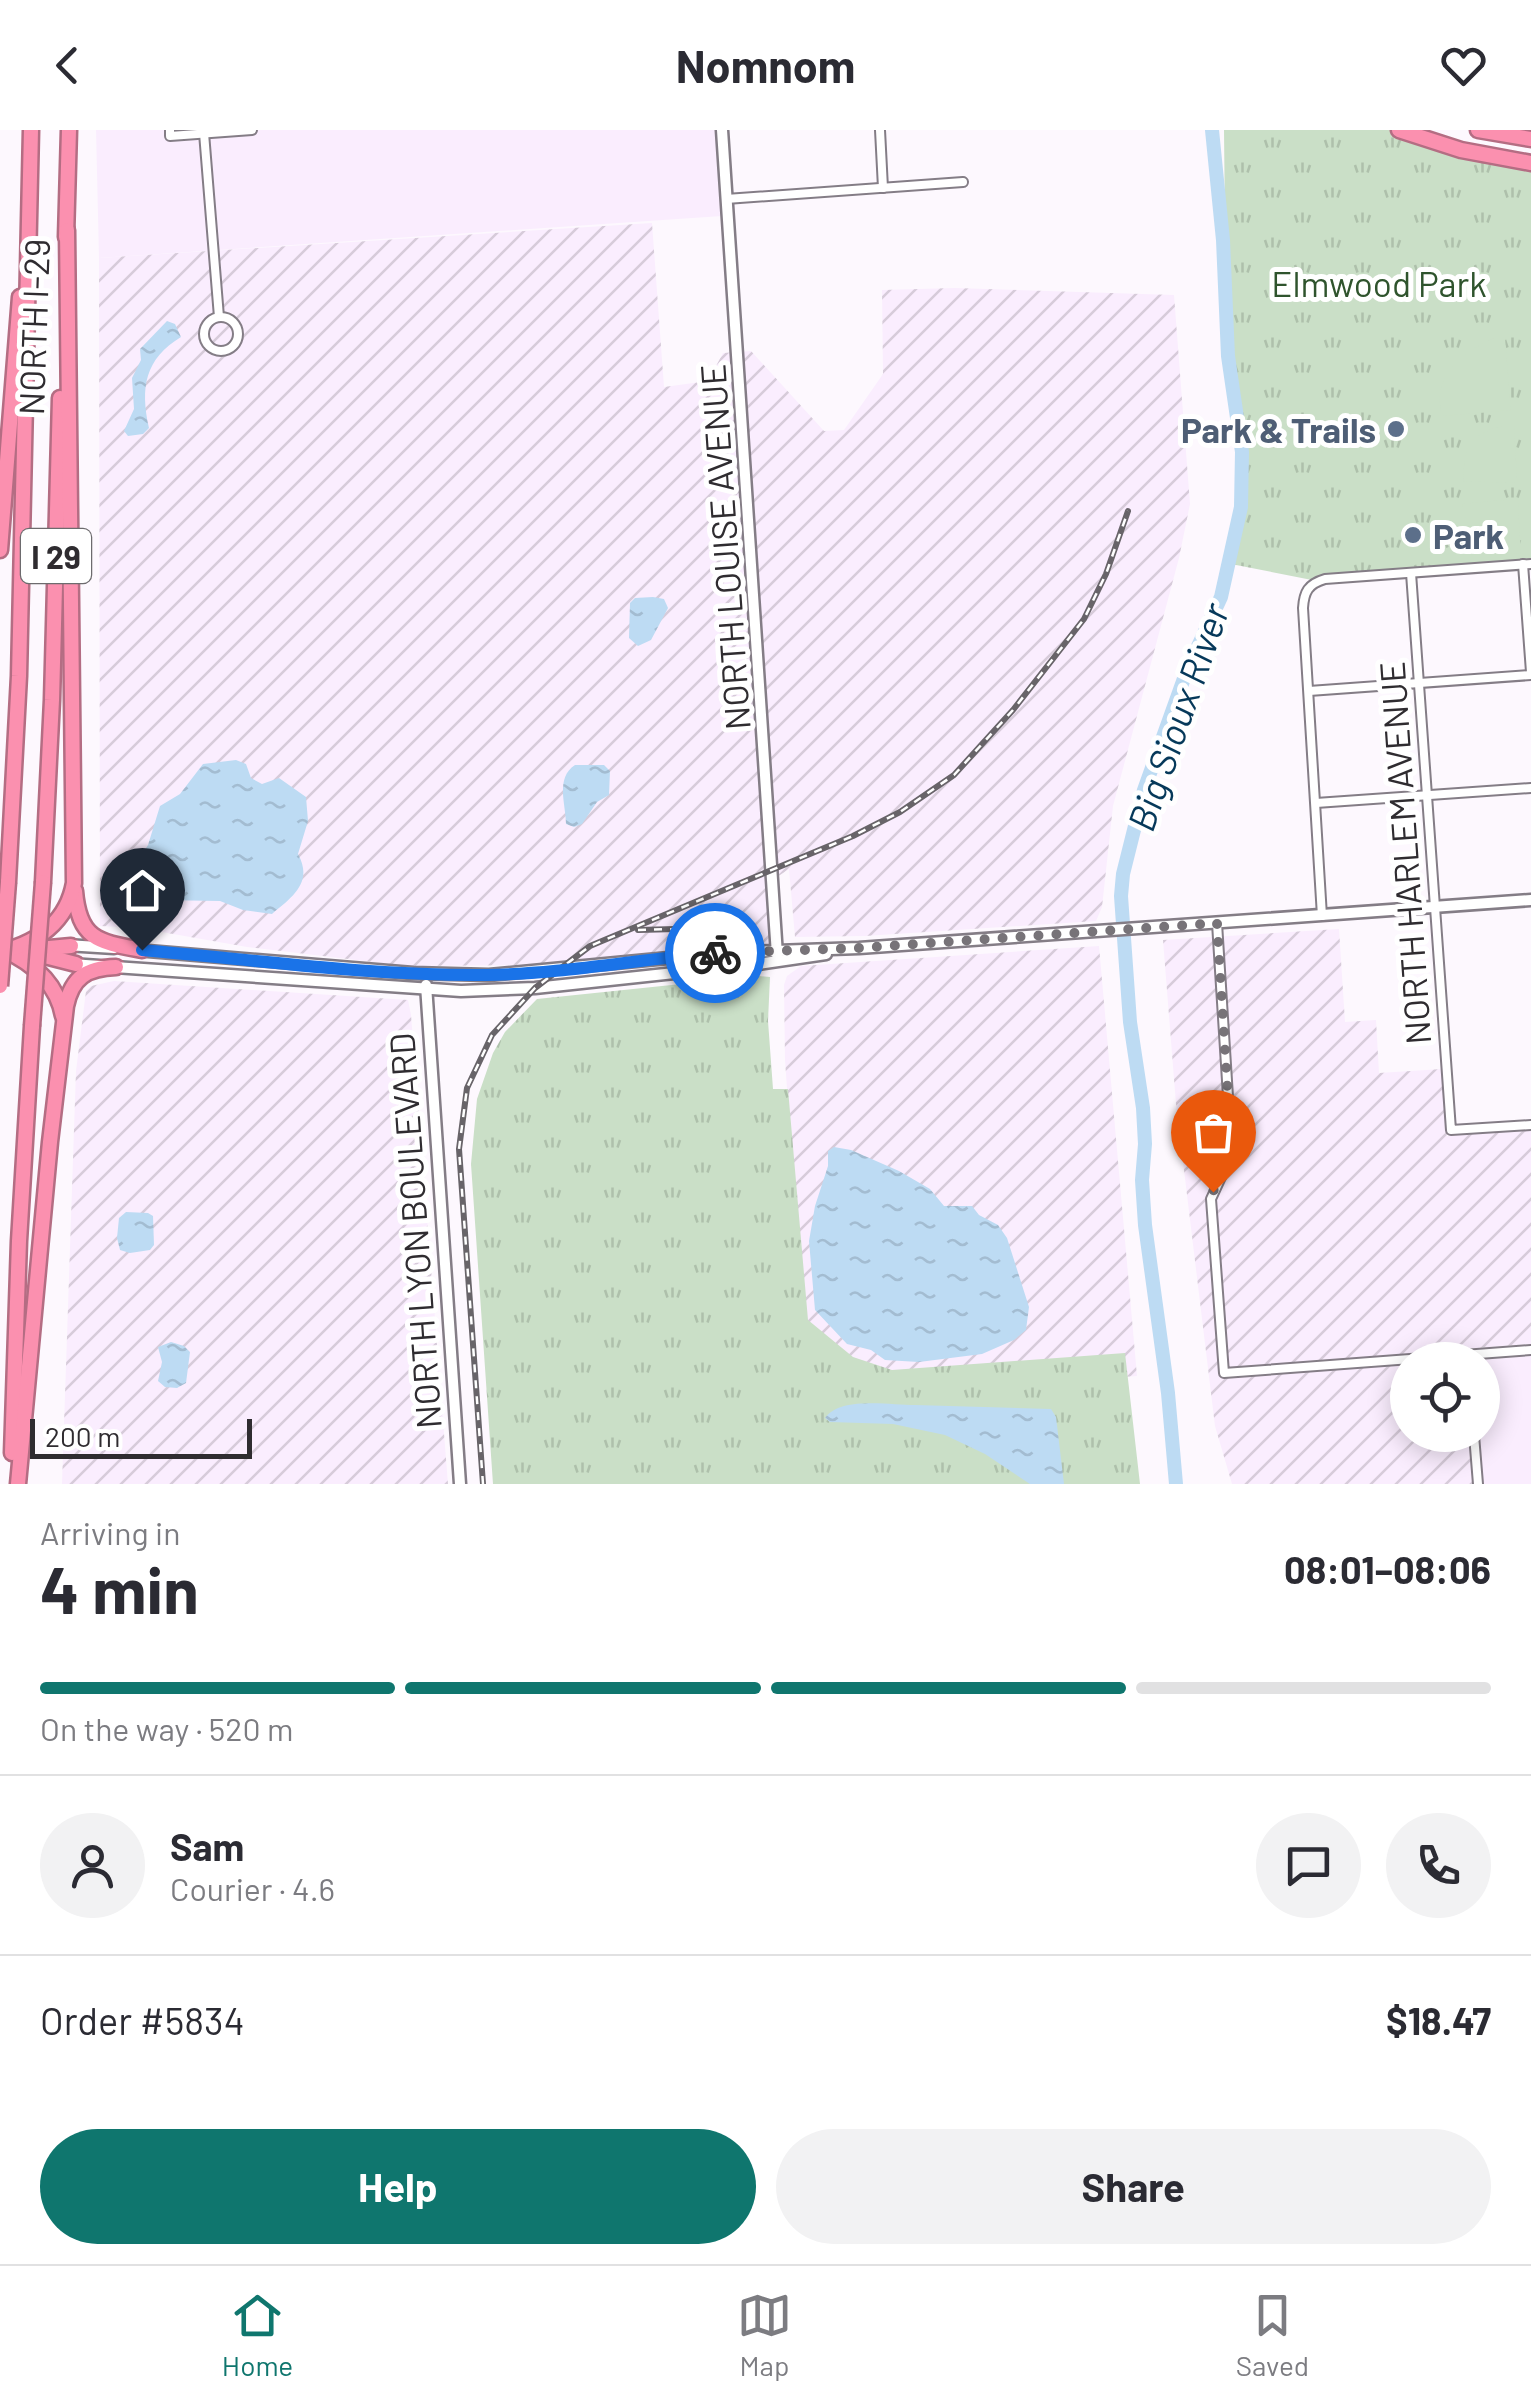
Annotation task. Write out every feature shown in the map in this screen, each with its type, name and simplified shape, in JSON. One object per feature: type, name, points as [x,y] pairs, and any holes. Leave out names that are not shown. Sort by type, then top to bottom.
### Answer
[{"type":"highway","name":"NORTH I-29","points":[[0,986],[18,676],[30,130]]},
{"type":"highway","name":"NORTH I-29","points":[[14,1484],[19,1241],[52,700],[69,130]]},
{"type":"highway","points":[[1399,130],[1460,150],[1531,163]]},
{"type":"highway","points":[[1478,130],[1531,139]]},
{"type":"highway","points":[[0,550],[29,172]]},
{"type":"highway","points":[[67,230],[72,860],[76,910],[88,933],[101,942],[142,950]]},
{"type":"highway","points":[[10,950],[50,928],[65,908],[74,883],[72,860]]},
{"type":"highway","points":[[10,950],[71,946]]},
{"type":"highway","points":[[10,950],[76,964]]},
{"type":"highway","points":[[10,950],[55,992],[63,1027]]},
{"type":"highway","points":[[14,1484],[69,994],[78,977],[94,968],[116,967]]},
{"type":"main road","name":"NORTH LOUISE AVENUE","points":[[722,130],[777,955]]},
{"type":"main road","points":[[76,964],[426,990],[536,988],[777,955],[1531,900]]},
{"type":"main road","points":[[71,946],[426,974],[511,974],[662,957],[777,955]]},
{"type":"main road","name":"NORTH LYON BOULEVARD","points":[[426,974],[460,1484]]},
{"type":"street","points":[[170,133],[252,130]]},
{"type":"street","points":[[880,130],[883,188]]},
{"type":"street","points":[[204,133],[219,317]]},
{"type":"street","points":[[726,199],[963,182]]},
{"type":"street","points":[[219,317],[230,319],[238,334],[235,344],[220,352],[209,347],[203,338],[208,322],[219,317]]},
{"type":"street","points":[[1309,691],[1531,673],[1527,564],[1324,579],[1306,591],[1303,608],[1322,916]]},
{"type":"street","name":"NORTH HARLEM AVENUE","points":[[1411,573],[1451,1130],[1531,1125]]},
{"type":"street","points":[[1316,803],[1531,788]]},
{"type":"street","points":[[1217,923],[1231,1144],[1228,1162],[1211,1199],[1224,1373],[1390,1362]]},
{"type":"street","points":[[1500,1353],[1531,1350]]},
{"type":"street","points":[[1475,1452],[1478,1484]]},
{"type":"shaded area","points":[[96,130],[721,130],[722,216],[99,258]]},
{"type":"shaded area","points":[[652,223],[664,387],[708,381],[723,353],[751,351],[824,431],[844,430],[883,374],[882,290],[955,288],[1174,295],[1190,504],[1113,806],[1102,907],[1096,921],[795,937],[789,869],[768,883],[771,944],[567,965],[406,966],[247,947],[139,928],[100,926],[99,258]]},
{"type":"shaded area","points":[[1339,929],[1345,1022],[1376,1020],[1379,1073],[1442,1069],[1447,1136],[1531,1130],[1531,1344],[1390,1342],[1390,1452],[1469,1452],[1472,1484],[1232,1484],[1215,1426],[1176,1104],[1163,940]]},
{"type":"shaded area","points":[[1099,946],[1137,1376],[809,1400],[785,1060],[787,976],[801,966]]},
{"type":"shaded area","points":[[114,981],[408,1000],[448,1484],[62,1484],[76,1071],[86,991],[91,986]]},
{"type":"shaded area","points":[[1531,1356],[1531,1484],[1472,1484],[1469,1452],[1500,1452],[1500,1358]]},
{"type":"green space","name":"Elmwood Park","points":[[1224,130],[1399,130],[1531,167],[1531,565],[1317,581],[1231,564],[1243,480],[1226,324]]},
{"type":"green space","points":[[1494,338],[1505,338],[1511,410],[1442,416],[1441,389],[1445,378],[1460,359]]},
{"type":"green space","points":[[1502,426],[1514,426],[1514,483],[1463,481],[1470,444]]},
{"type":"green space","points":[[1514,499],[1518,503],[1521,554],[1485,553],[1469,529],[1462,504]]},
{"type":"green space","points":[[770,977],[768,1021],[773,1089],[788,1089],[808,1320],[853,1357],[892,1370],[1125,1353],[1140,1484],[493,1484],[471,1164],[477,1099],[493,1053],[505,1032],[537,999]]},
{"type":"water","points":[[167,321],[175,324],[181,337],[160,355],[148,375],[145,400],[149,428],[143,434],[128,436],[124,431],[134,409],[132,378],[141,360],[140,349]]},
{"type":"water","points":[[635,598],[664,599],[668,608],[651,640],[638,646],[629,638],[630,603]]},
{"type":"water","points":[[236,760],[246,764],[251,778],[262,784],[279,778],[306,797],[308,821],[298,854],[302,882],[272,914],[243,910],[220,901],[158,900],[138,883],[139,859],[148,845],[160,806],[180,794],[203,764]]},
{"type":"water","points":[[575,765],[604,765],[610,771],[609,795],[597,802],[582,824],[574,827],[566,824],[563,792],[565,777]]},
{"type":"water","points":[[834,1147],[851,1150],[899,1171],[930,1189],[944,1206],[972,1206],[979,1215],[998,1225],[1007,1238],[1029,1307],[1026,1330],[1014,1340],[982,1354],[919,1362],[885,1360],[871,1350],[847,1344],[815,1310],[809,1241],[828,1166],[828,1151]]},
{"type":"water","points":[[126,1212],[153,1216],[154,1245],[150,1250],[120,1250],[119,1218]]},
{"type":"water","points":[[171,1342],[190,1352],[186,1383],[177,1388],[165,1387],[158,1381],[162,1362],[158,1347]]},
{"type":"water","points":[[853,1404],[1051,1409],[1056,1417],[1064,1484],[1030,1484],[985,1454],[945,1435],[893,1424],[830,1422],[825,1418],[832,1411]]},
{"type":"waterway","name":"Big Sioux River","points":[[1176,1484],[1145,1225],[1143,1108],[1130,1022],[1121,896],[1144,790],[1187,670],[1221,597],[1241,507],[1242,452],[1228,356],[1223,240],[1212,130]]},
{"type":"railway","points":[[483,1484],[459,1149],[467,1088],[492,1035],[535,988],[590,946],[853,836],[900,812],[954,775],[1013,710],[1084,619],[1106,574],[1128,511]]},
{"type":"railway","points":[[638,930],[676,929]]},
{"type":"way so far","points":[[715,953],[859,948],[1217,923],[1231,1146],[1228,1162],[1213,1192]]},
{"type":"place","name":"Park & Trails","points":[[1396,429]]},
{"type":"place","name":"Park","points":[[1413,535]]},
{"type":"route","points":[[142,950],[413,974],[468,975],[555,971],[715,953]]}]
